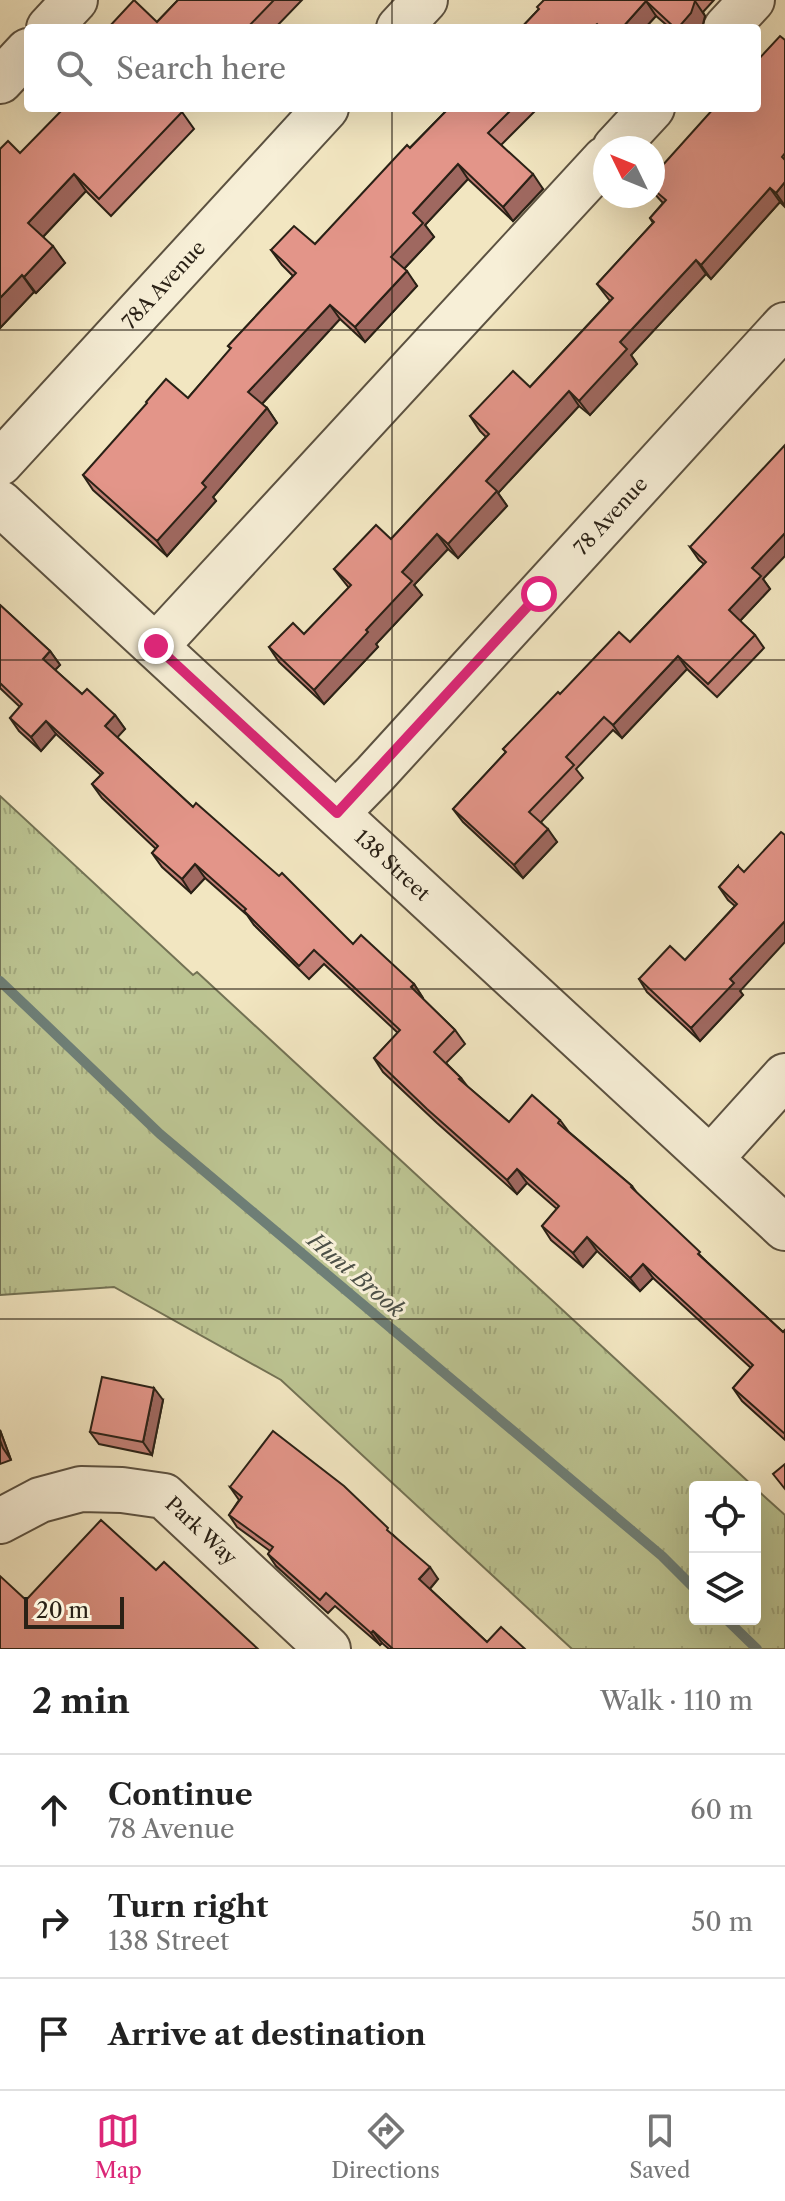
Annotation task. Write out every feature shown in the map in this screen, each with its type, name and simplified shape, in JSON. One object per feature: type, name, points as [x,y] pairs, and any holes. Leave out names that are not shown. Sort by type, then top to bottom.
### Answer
[{"type":"street","points":[[53,24],[75,0]]},
{"type":"street","points":[[403,24],[425,0]]},
{"type":"street","points":[[730,24],[752,0]]},
{"type":"street","points":[[0,81],[24,55]]},
{"type":"street","name":"78A Avenue","points":[[0,463],[322,112]]},
{"type":"street","points":[[626,136],[648,112]]},
{"type":"street","points":[[156,646],[593,172]]},
{"type":"street","name":"78 Avenue","points":[[337,813],[785,325]]},
{"type":"street","name":"138 Street","points":[[0,503],[785,1228]]},
{"type":"street","points":[[711,1158],[785,1076]]},
{"type":"street","name":"Park Way","points":[[0,1521],[40,1500],[81,1489],[122,1490],[164,1496],[328,1649]]},
{"type":"green space","points":[[0,796],[193,975],[197,972],[748,1481],[689,1481],[689,1625],[761,1625],[761,1493],[785,1515],[785,1649],[572,1649],[281,1380],[114,1287],[0,1295]]},
{"type":"building","points":[[134,0],[157,22],[178,0],[274,0],[251,24],[112,24]]},
{"type":"building","points":[[544,0],[695,1],[691,13],[681,24],[671,24],[646,1],[626,24],[525,24],[539,9],[537,7]]},
{"type":"building","points":[[780,36],[785,40],[785,153],[782,157],[785,160],[785,182],[776,193],[770,188],[701,265],[696,260],[620,342],[627,349],[579,401],[569,391],[486,481],[497,491],[448,544],[437,534],[402,572],[412,581],[314,690],[269,647],[293,623],[304,634],[351,585],[334,569],[376,525],[391,539],[489,434],[470,416],[513,371],[530,387],[613,298],[597,284],[654,222],[650,218],[659,208],[665,208],[665,163],[710,112],[761,112],[761,57]]},
{"type":"building","points":[[60,112],[182,112],[99,199],[74,174],[28,223],[53,246],[0,298],[0,149],[8,141],[20,153]]},
{"type":"building","points":[[445,112],[509,112],[488,133],[533,174],[503,207],[458,164],[413,213],[423,223],[391,257],[407,271],[355,327],[330,305],[248,392],[267,408],[202,483],[206,487],[157,541],[83,475],[166,379],[188,398],[231,348],[228,346],[296,273],[271,250],[294,226],[315,244],[407,145],[410,148]]},
{"type":"building","points":[[785,445],[785,533],[752,568],[761,576],[729,610],[755,635],[708,684],[678,656],[613,725],[604,717],[566,757],[574,765],[529,812],[548,829],[514,865],[453,809],[506,752],[503,749],[619,632],[630,642],[706,562],[690,547]]},
{"type":"building","points":[[0,605],[50,651],[43,659],[82,694],[87,689],[115,715],[105,726],[193,807],[196,803],[279,876],[282,873],[353,944],[361,935],[414,984],[411,987],[455,1030],[434,1052],[459,1079],[509,1122],[532,1095],[560,1120],[558,1123],[632,1186],[700,1252],[698,1254],[783,1332],[785,1330],[785,1434],[733,1388],[753,1365],[643,1264],[630,1278],[587,1237],[573,1253],[542,1226],[559,1206],[517,1169],[507,1180],[374,1058],[400,1030],[314,950],[299,966],[244,911],[246,909],[195,864],[182,879],[152,853],[158,846],[92,784],[103,773],[46,721],[31,737],[10,718],[22,704],[0,683]]},
{"type":"building","points":[[781,832],[785,835],[785,921],[730,979],[734,983],[691,1028],[639,979],[670,946],[685,960],[737,904],[719,887],[738,866],[744,872]]},
{"type":"building","points":[[102,1377],[154,1388],[143,1442],[90,1432]]},
{"type":"building","points":[[273,1431],[344,1486],[387,1530],[430,1567],[419,1579],[487,1642],[501,1627],[525,1649],[393,1649],[326,1593],[320,1600],[268,1554],[273,1547],[229,1515],[242,1497],[230,1487]]},
{"type":"building","points":[[785,1464],[785,1489],[773,1474]]},
{"type":"building","points":[[101,1520],[156,1570],[164,1562],[258,1649],[0,1649],[0,1576],[26,1600]]},
{"type":"waterway","name":"Hunt Brook","points":[[0,981],[160,1134],[662,1556],[689,1583]]},
{"type":"waterway","name":"Hunt Brook","points":[[732,1625],[757,1649]]},
{"type":"route","points":[[156,646],[337,813],[539,594]]}]
